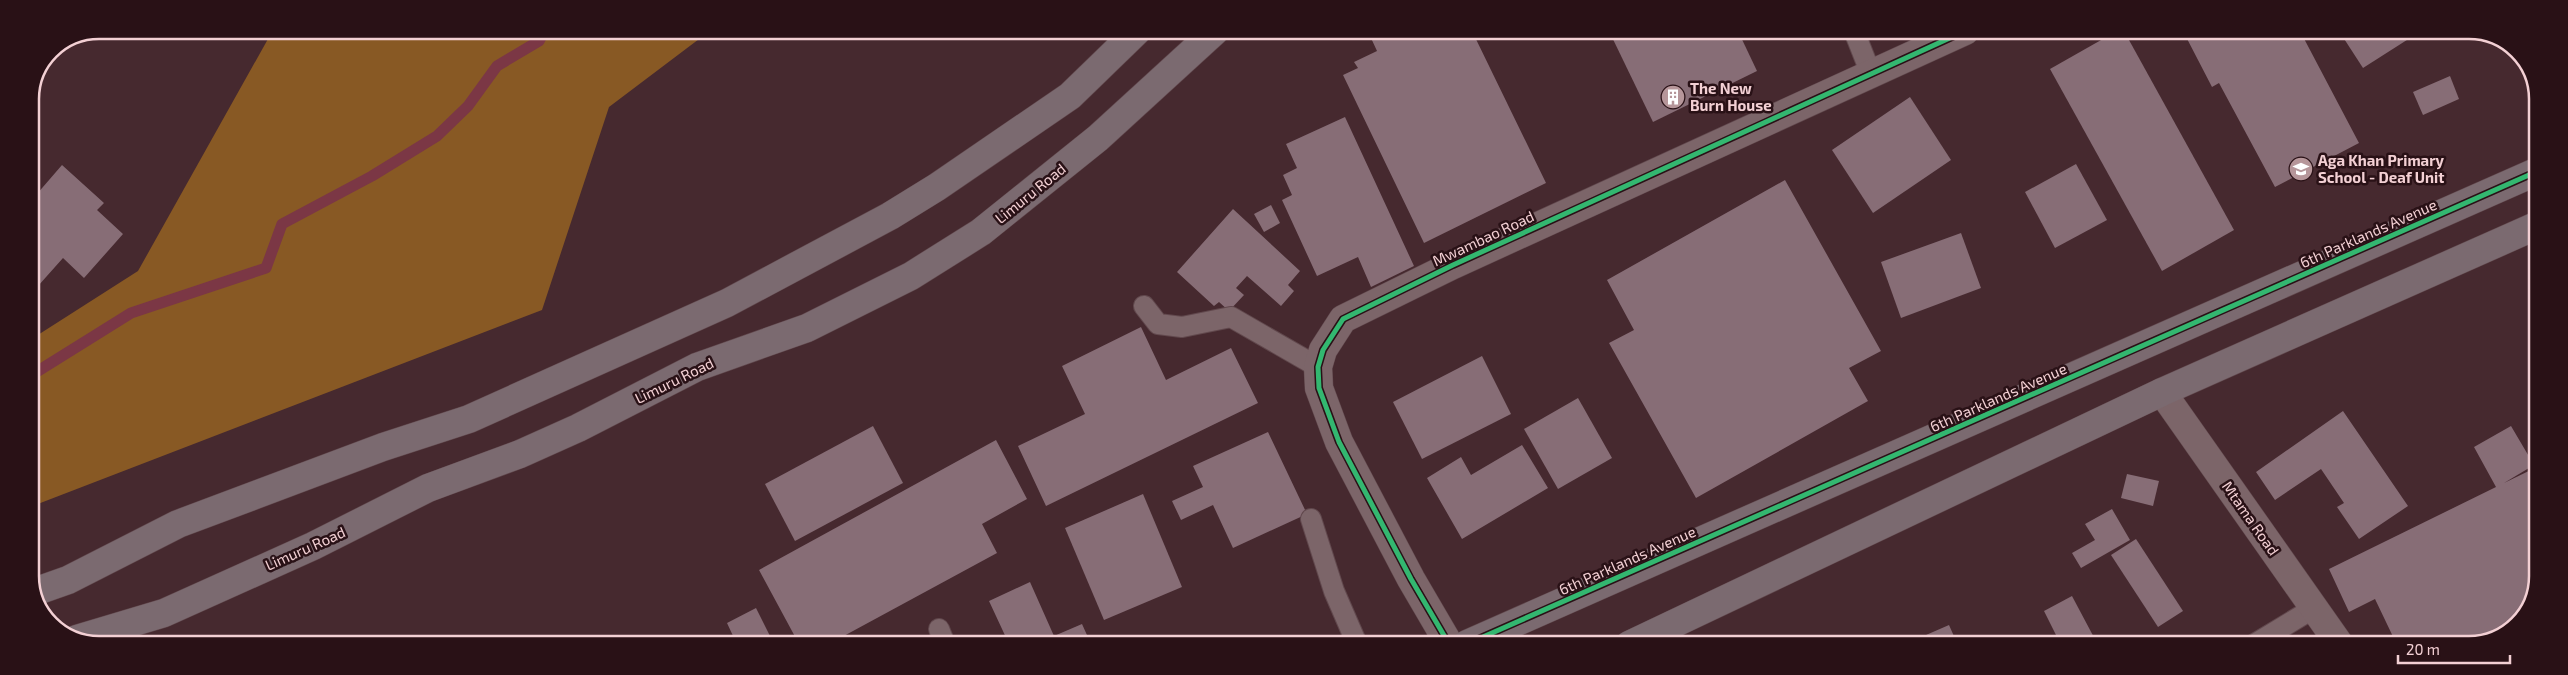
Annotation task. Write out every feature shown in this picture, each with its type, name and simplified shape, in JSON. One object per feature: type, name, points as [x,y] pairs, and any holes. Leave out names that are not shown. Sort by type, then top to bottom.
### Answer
[{"type":"main road","points":[[41,590],[68,580],[178,524],[383,447],[469,419],[727,303],[890,216],[953,176],[1070,96],[1129,39]]},
{"type":"main road","name":"Limuru Road","points":[[89,635],[164,612],[313,546],[428,488],[520,454],[578,428],[697,367],[807,328],[911,276],[981,232],[1090,144],[1206,39]]},
{"type":"main road","name":"6th Parklands Avenue","points":[[1485,636],[2529,174]]},
{"type":"main road","points":[[1646,636],[2162,392],[2529,229]]},
{"type":"street","name":"Mwambao Road","points":[[1318,367],[1324,350],[1343,319],[1462,261],[1948,39]]},
{"type":"street","points":[[1318,367],[1320,388],[1339,442],[1411,580],[1444,636]]},
{"type":"street","name":"Mtama Road","points":[[2162,392],[2334,636]]},
{"type":"lane","points":[[1857,39],[1871,74]]},
{"type":"lane","points":[[1144,306],[1158,324],[1182,327],[1231,317],[1318,367]]},
{"type":"lane","points":[[1311,519],[1334,591],[1354,636]]},
{"type":"lane","points":[[2268,636],[2314,608]]},
{"type":"shaded area","points":[[268,39],[699,39],[609,107],[542,310],[39,504],[39,334],[138,271]]},
{"type":"building","points":[[1371,39],[1476,39],[1546,183],[1424,243],[1343,75],[1358,68],[1354,62],[1377,51]]},
{"type":"building","name":"The New Burn House","points":[[1613,39],[1742,39],[1757,71],[1653,122]]},
{"type":"building","points":[[2103,39],[2128,39],[2234,230],[2162,271],[2050,69]]},
{"type":"building","points":[[2187,39],[2304,39],[2359,143],[2275,187],[2219,83],[2212,87]]},
{"type":"building","points":[[2344,39],[2408,39],[2363,68]]},
{"type":"building","points":[[2450,76],[2459,99],[2423,115],[2413,92]]},
{"type":"building","points":[[1910,97],[1951,160],[1873,213],[1832,150]]},
{"type":"building","points":[[1345,117],[1414,266],[1371,287],[1358,257],[1317,276],[1282,200],[1292,195],[1283,175],[1297,168],[1286,144]]},
{"type":"building","points":[[2076,164],[2107,220],[2055,248],[2025,192]]},
{"type":"building","points":[[62,165],[104,203],[97,210],[123,234],[84,278],[63,258],[39,285],[39,192]]},
{"type":"building","points":[[1785,180],[1881,351],[1849,368],[1868,401],[1696,498],[1609,343],[1634,330],[1607,280]]},
{"type":"building","points":[[1271,205],[1280,223],[1264,232],[1254,214]]},
{"type":"building","points":[[1233,209],[1300,271],[1288,285],[1294,291],[1281,306],[1247,276],[1236,288],[1244,295],[1229,311],[1219,302],[1214,306],[1177,272]]},
{"type":"building","points":[[1961,233],[1981,288],[1901,318],[1881,262]]},
{"type":"building","points":[[1141,327],[1166,380],[1231,348],[1258,403],[1046,506],[1018,446],[1085,414],[1062,366]]},
{"type":"building","points":[[1482,356],[1511,414],[1422,459],[1393,402]]},
{"type":"building","points":[[1578,398],[1612,458],[1558,489],[1524,429]]},
{"type":"building","points":[[2343,411],[2408,506],[2359,539],[2337,507],[2344,503],[2321,469],[2275,500],[2256,472]]},
{"type":"building","points":[[873,426],[903,483],[795,541],[765,484]]},
{"type":"building","points":[[2511,426],[2529,457],[2529,468],[2504,483],[2529,471],[2528,588],[2521,606],[2514,616],[2499,628],[2481,635],[2393,636],[2375,599],[2349,612],[2329,569],[2496,487],[2474,447]]},
{"type":"building","points":[[1268,432],[1307,514],[1233,548],[1213,505],[1181,520],[1172,501],[1203,487],[1193,466]]},
{"type":"building","points":[[996,440],[1027,499],[982,524],[997,553],[844,636],[795,636],[759,570]]},
{"type":"building","points":[[1522,445],[1548,488],[1462,539],[1427,478],[1461,457],[1471,475]]},
{"type":"building","points":[[2127,474],[2159,481],[2153,506],[2121,498]]},
{"type":"building","points":[[1143,494],[1182,587],[1104,620],[1065,528]]},
{"type":"building","points":[[2112,509],[2130,540],[2081,568],[2072,553],[2095,540],[2085,524]]},
{"type":"building","points":[[2136,539],[2183,611],[2158,627],[2111,555]]},
{"type":"building","points":[[1030,582],[1054,636],[1005,636],[989,601]]},
{"type":"building","points":[[2072,596],[2093,636],[2056,636],[2044,611]]},
{"type":"building","points":[[756,608],[770,636],[733,636],[727,623]]},
{"type":"building","points":[[1082,624],[1087,636],[1054,636]]},
{"type":"building","points":[[1949,625],[1954,636],[1924,636]]},
{"type":"waterway","points":[[39,370],[131,313],[266,268],[282,224],[372,176],[437,136],[468,106],[497,66],[540,39]]},
{"type":"cycle path","points":[[1444,636],[1411,579],[1339,442],[1319,388],[1318,367],[1323,350],[1343,319],[1453,265],[1947,39]]},
{"type":"cycle path","points":[[1485,636],[2529,175]]},
{"type":"place","name":"The New Burn House","points":[[1673,97]]},
{"type":"place","name":"Aga Khan Primary School - Deaf Unit","points":[[2301,169]]}]
